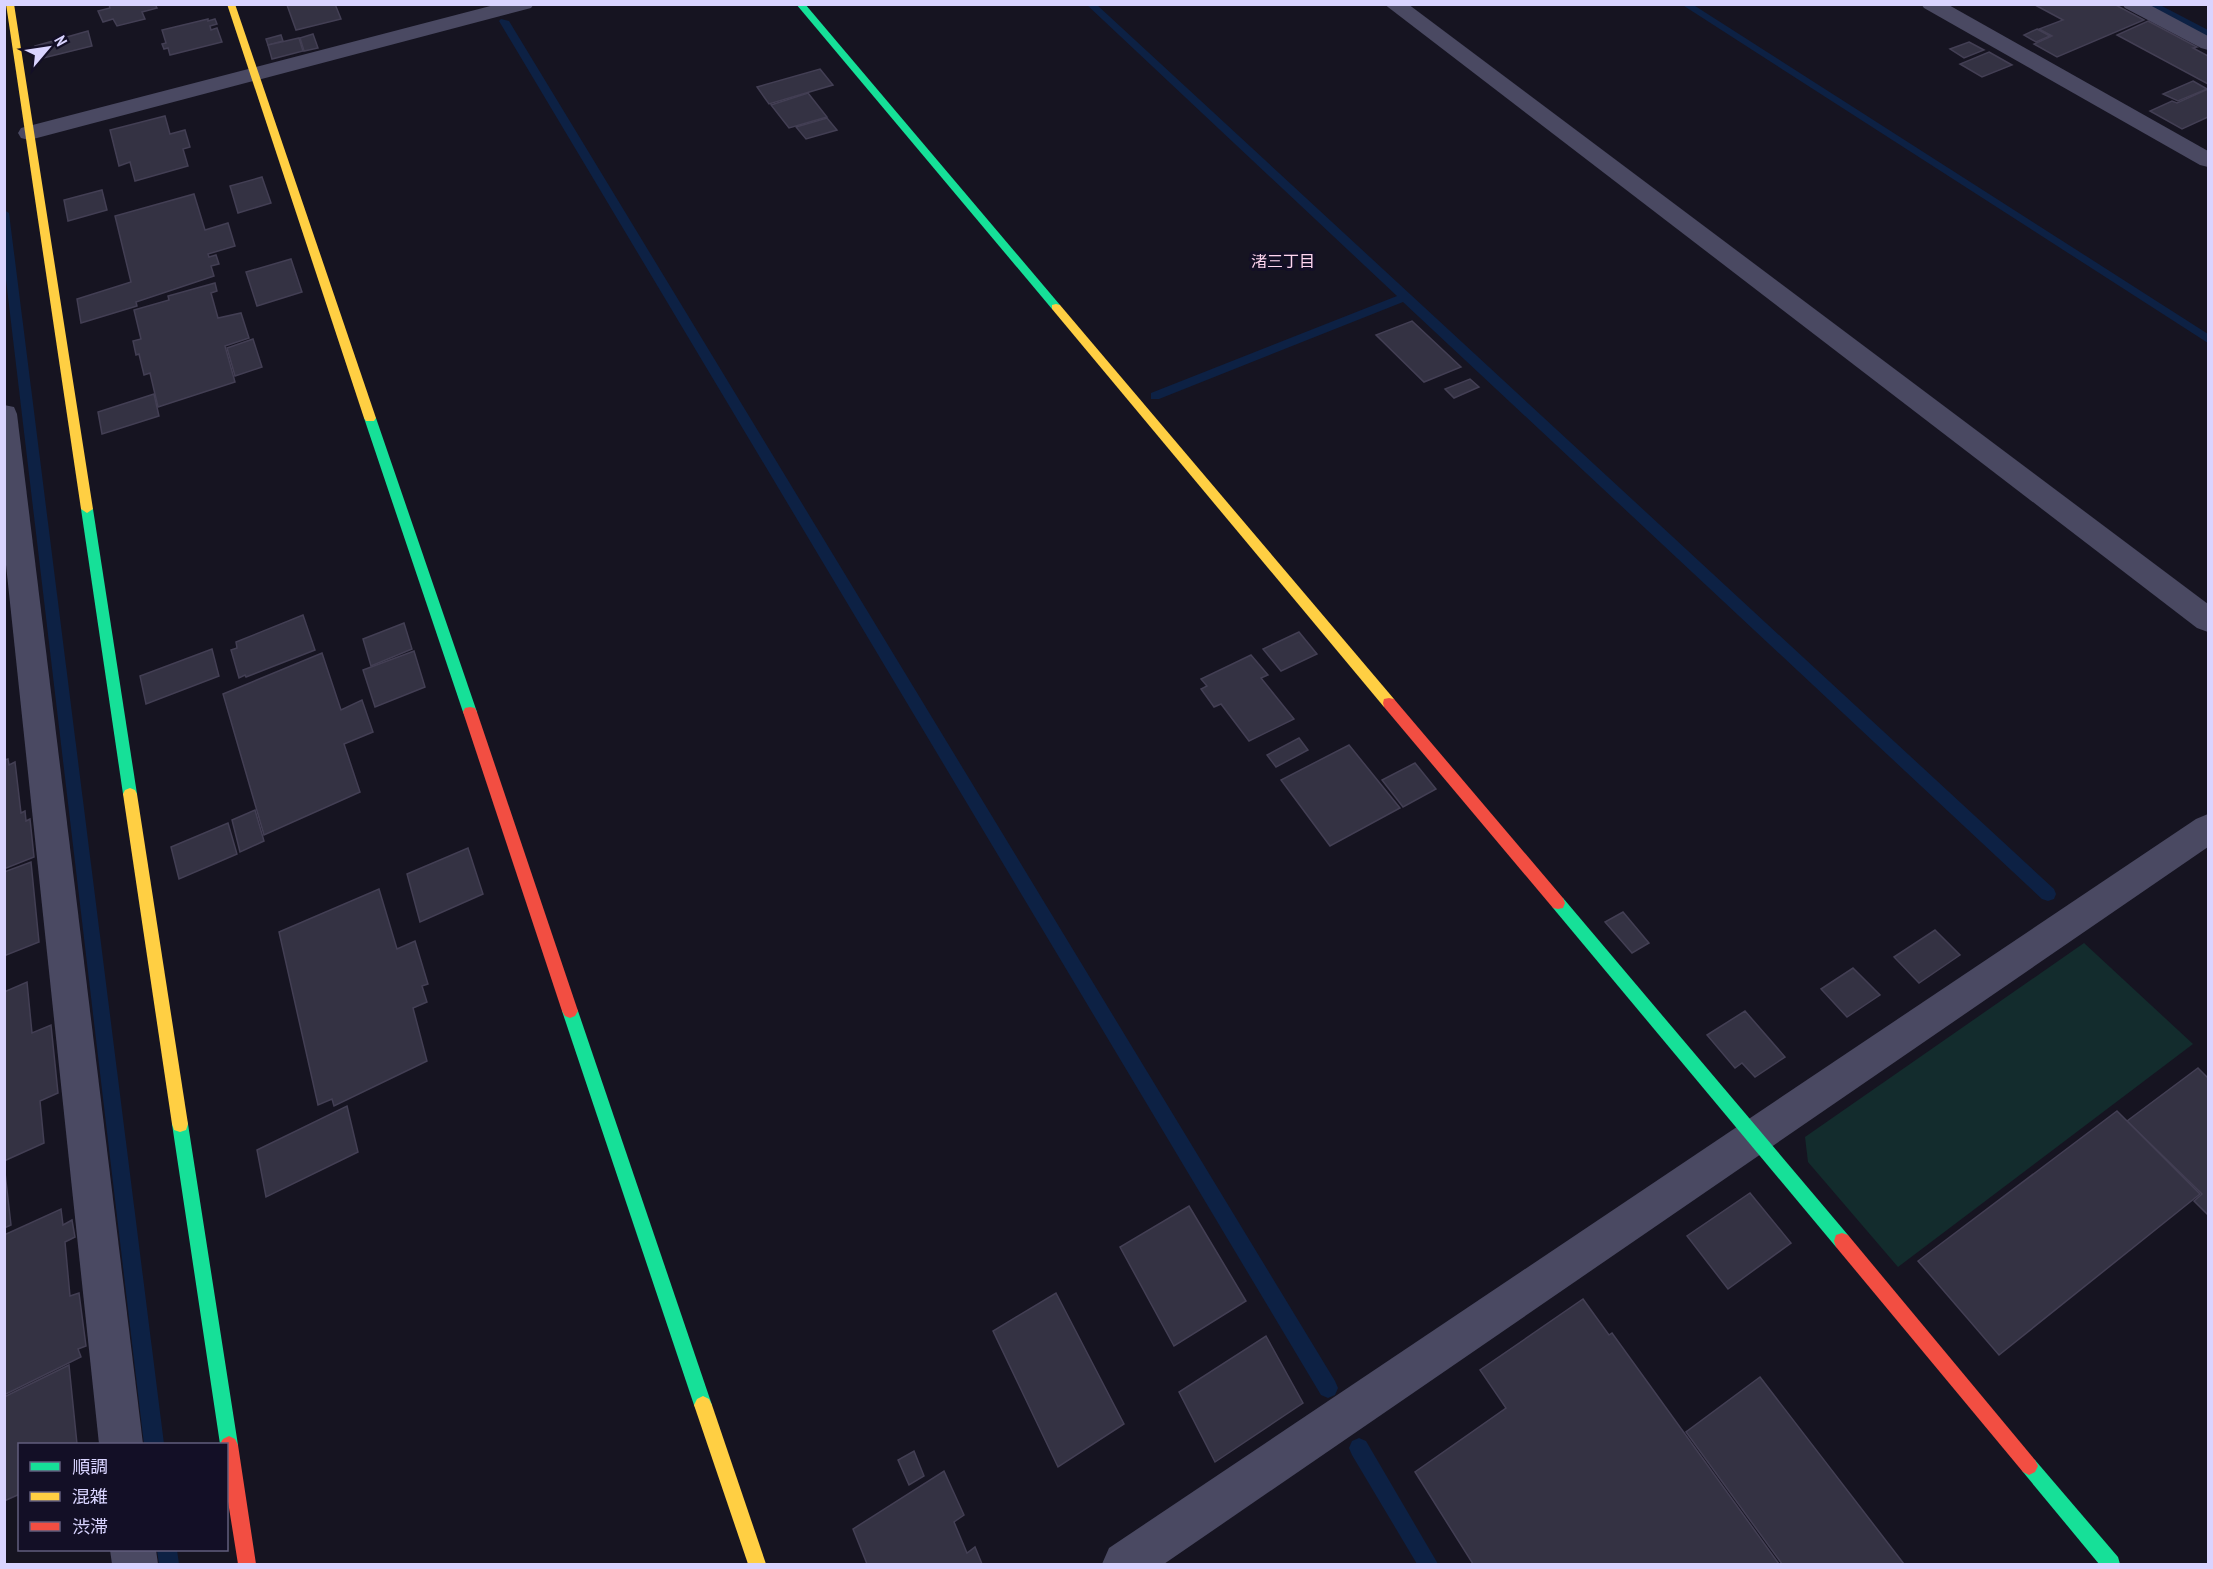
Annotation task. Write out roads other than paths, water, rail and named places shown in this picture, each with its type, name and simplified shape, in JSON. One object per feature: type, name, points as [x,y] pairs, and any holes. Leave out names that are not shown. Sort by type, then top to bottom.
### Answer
[{"type":"street","points":[[10,4],[18,126],[227,1443]]},
{"type":"street","points":[[231,4],[757,1564]]},
{"type":"street","points":[[18,126],[254,74],[524,4]]},
{"type":"street","points":[[800,4],[1755,1136],[2111,1564]]},
{"type":"street","points":[[1394,4],[2208,620]]},
{"type":"street","points":[[1931,4],[2208,160]]},
{"type":"street","points":[[2132,4],[2208,44]]},
{"type":"street","points":[[2174,4],[2208,22]]},
{"type":"street","points":[[4,414],[121,1443]]},
{"type":"street","points":[[1125,1564],[2208,829]]},
{"type":"street","points":[[228,1450],[246,1564]]},
{"type":"water","points":[[2141,5],[2160,5],[2208,30],[2208,39]]},
{"type":"waterway","points":[[1090,4],[2048,894]]},
{"type":"waterway","points":[[1685,4],[2208,339]]},
{"type":"waterway","points":[[504,21],[1328,1388]]},
{"type":"waterway","points":[[4,213],[154,1443]]},
{"type":"waterway","points":[[1155,396],[1405,297]]},
{"type":"waterway","points":[[1359,1448],[1428,1564]]},
{"type":"waterway","points":[[167,1551],[169,1564]]},
{"type":"district","name":"渚三丁目","points":[[1283,261]]}]
